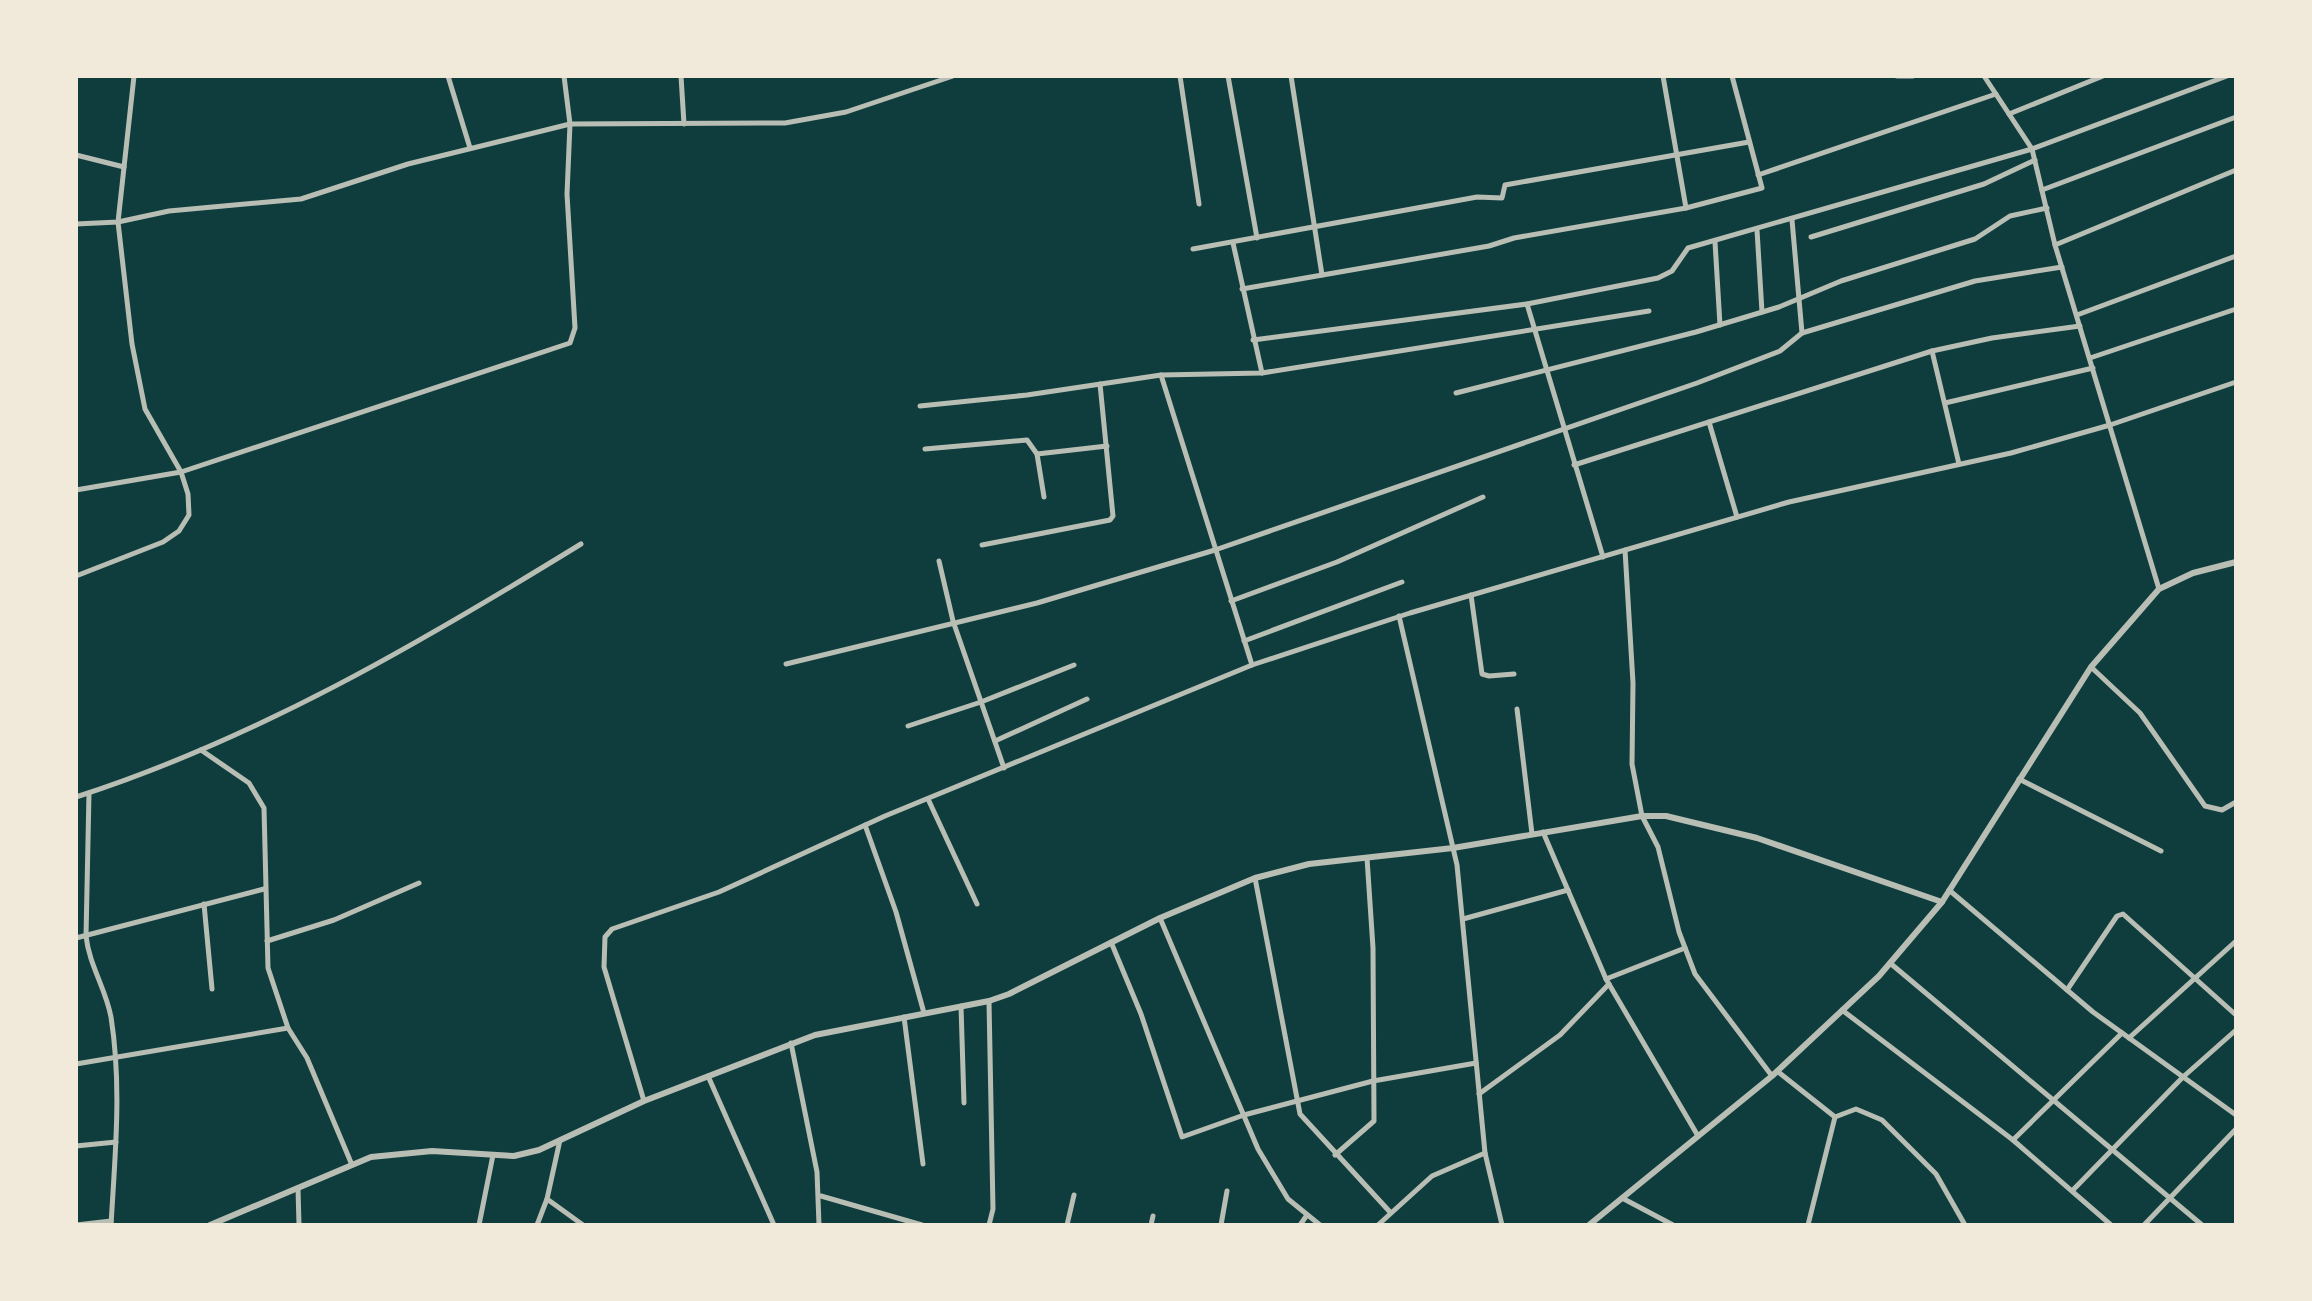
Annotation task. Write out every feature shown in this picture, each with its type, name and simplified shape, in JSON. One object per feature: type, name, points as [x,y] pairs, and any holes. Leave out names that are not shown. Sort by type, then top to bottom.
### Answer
[{"type":"street","points":[[76,576],[141,553],[179,531],[189,515],[188,494],[181,472],[145,409],[132,344],[118,222],[134,76]]},
{"type":"street","points":[[448,76],[470,148]]},
{"type":"street","points":[[76,490],[181,472],[570,343],[575,328],[567,194],[570,124],[564,76]]},
{"type":"street","points":[[681,76],[684,124]]},
{"type":"street","points":[[76,224],[118,222],[169,211],[301,199],[470,148],[570,124],[785,123],[846,112],[953,76]]},
{"type":"street","points":[[1180,76],[1199,204]]},
{"type":"street","points":[[1228,76],[1257,238]]},
{"type":"street","points":[[1291,76],[1317,226],[1322,275]]},
{"type":"street","points":[[1663,76],[1686,208]]},
{"type":"street","points":[[1242,289],[1686,208],[1762,188],[1732,76]]},
{"type":"street","points":[[1897,76],[1913,76]]},
{"type":"street","points":[[1986,76],[2032,149],[2055,245],[2159,589]]},
{"type":"street","points":[[2009,114],[2103,76]]},
{"type":"street","points":[[1253,340],[1527,304],[1658,278],[1672,271],[1688,248],[2032,149],[2227,76]]},
{"type":"street","points":[[1758,175],[1996,94]]},
{"type":"street","points":[[2042,190],[2236,117]]},
{"type":"street","points":[[1193,249],[1477,197],[1502,198],[1505,185],[1750,142]]},
{"type":"street","points":[[76,155],[124,167]]},
{"type":"street","points":[[1811,237],[1984,184],[2035,160]]},
{"type":"street","points":[[2055,245],[2236,170]]},
{"type":"street","points":[[1456,393],[1762,312],[1841,281],[1975,239],[2010,216],[2047,208]]},
{"type":"street","points":[[1792,220],[1802,333]]},
{"type":"street","points":[[1757,230],[1762,312]]},
{"type":"street","points":[[1715,242],[1720,325]]},
{"type":"street","points":[[1233,243],[1262,373]]},
{"type":"street","points":[[2077,315],[2236,256]]},
{"type":"street","points":[[786,664],[1037,603],[1215,550],[1361,502],[1780,351],[1802,333],[1975,281],[2062,267]]},
{"type":"street","points":[[1527,304],[1603,557]]},
{"type":"street","points":[[2090,358],[2236,309]]},
{"type":"street","points":[[920,406],[1161,375],[1262,373],[1535,332],[1649,311]]},
{"type":"street","points":[[1574,465],[1932,351],[1992,338],[2080,326]]},
{"type":"street","points":[[1932,351],[1959,464]]},
{"type":"street","points":[[1945,403],[2093,368]]},
{"type":"street","points":[[1161,375],[1252,665]]},
{"type":"street","points":[[644,1101],[604,967],[605,937],[612,929],[719,892],[865,825],[1252,665],[1399,616],[1737,517],[2110,425],[2236,382]]},
{"type":"street","points":[[982,545],[1110,520],[1114,510],[1100,384]]},
{"type":"street","points":[[1709,422],[1737,517]]},
{"type":"street","points":[[925,449],[1027,440],[1037,454],[1044,497]]},
{"type":"street","points":[[1037,454],[1107,446]]},
{"type":"street","points":[[1231,601],[1337,562],[1483,497]]},
{"type":"street","points":[[76,797],[148,774],[290,709],[433,635],[581,544]]},
{"type":"street","points":[[1625,550],[1633,683],[1632,764],[1642,816],[1658,847],[1685,948],[1695,974],[1774,1073],[1835,1117]]},
{"type":"street","points":[[939,561],[953,621],[1004,768]]},
{"type":"street","points":[[1589,1225],[1774,1073],[1890,963],[1942,902],[2091,667],[2159,589],[2193,573],[2236,562]]},
{"type":"street","points":[[1244,641],[1402,582]]},
{"type":"street","points":[[1471,595],[1482,674],[1514,674]]},
{"type":"street","points":[[1399,616],[1453,848],[1463,919],[1485,1153],[1502,1225]]},
{"type":"street","points":[[908,726],[981,702],[1074,665]]},
{"type":"street","points":[[2091,667],[2140,713],[2205,806],[2222,810],[2236,802]]},
{"type":"street","points":[[995,741],[1087,699]]},
{"type":"street","points":[[1517,709],[1532,834]]},
{"type":"street","points":[[201,750],[249,783],[264,808],[268,968],[288,1028],[307,1058],[352,1165]]},
{"type":"street","points":[[2019,779],[2161,851]]},
{"type":"street","points":[[76,1225],[111,1223],[119,1094],[111,1015],[87,951],[89,793]]},
{"type":"street","points":[[928,799],[977,904]]},
{"type":"street","points":[[210,1225],[371,1157],[432,1151],[514,1156],[560,1140],[644,1101],[791,1043],[989,1001],[1160,918],[1255,878],[1309,864],[1453,848],[1642,816],[1666,816],[1757,838],[1942,902]]},
{"type":"street","points":[[865,825],[896,912],[924,1013]]},
{"type":"street","points":[[1543,832],[1607,982],[1698,1136]]},
{"type":"street","points":[[1335,1155],[1374,1121],[1373,948],[1367,858]]},
{"type":"street","points":[[1255,878],[1296,1101],[1305,1124],[1390,1212]]},
{"type":"street","points":[[267,941],[334,920],[419,883]]},
{"type":"street","points":[[76,938],[264,889]]},
{"type":"street","points":[[1463,919],[1568,890]]},
{"type":"street","points":[[1949,890],[2067,990],[2236,1115]]},
{"type":"street","points":[[204,904],[212,989]]},
{"type":"street","points":[[2067,990],[2117,916],[2123,914],[2193,980],[2236,1015]]},
{"type":"street","points":[[1160,918],[1258,1149],[1288,1199],[1320,1225]]},
{"type":"street","points":[[2129,1038],[2236,941]]},
{"type":"street","points":[[1111,942],[1141,1014],[1182,1137],[1244,1115],[1373,1081],[1476,1063]]},
{"type":"street","points":[[1479,1094],[1560,1035],[1607,982],[1634,965],[1685,948]]},
{"type":"street","points":[[1890,963],[2202,1225]]},
{"type":"street","points":[[989,1001],[993,1209],[989,1225]]},
{"type":"street","points":[[961,1006],[964,1103]]},
{"type":"street","points":[[1842,1010],[2013,1140],[2111,1225]]},
{"type":"street","points":[[904,1017],[923,1164]]},
{"type":"street","points":[[76,1064],[115,1060],[288,1028]]},
{"type":"street","points":[[2072,1191],[2183,1077],[2236,1030]]},
{"type":"street","points":[[2013,1140],[2122,1033]]},
{"type":"street","points":[[791,1043],[820,1195],[819,1225]]},
{"type":"street","points":[[708,1076],[774,1225]]},
{"type":"street","points":[[1835,1117],[1856,1109],[1882,1120],[1936,1174],[1965,1225]]},
{"type":"street","points":[[1808,1225],[1835,1117]]},
{"type":"street","points":[[2144,1225],[2236,1129]]},
{"type":"street","points":[[537,1225],[547,1199],[560,1140]]},
{"type":"street","points":[[76,1146],[116,1142]]},
{"type":"street","points":[[1378,1225],[1432,1176],[1485,1153]]},
{"type":"street","points":[[479,1225],[493,1155]]},
{"type":"street","points":[[298,1188],[299,1225]]},
{"type":"street","points":[[1221,1225],[1227,1191]]},
{"type":"street","points":[[820,1195],[922,1225]]},
{"type":"street","points":[[1067,1225],[1074,1195]]},
{"type":"street","points":[[1622,1198],[1673,1225]]},
{"type":"street","points":[[547,1199],[583,1225]]},
{"type":"street","points":[[1300,1225],[1307,1215]]},
{"type":"street","points":[[1151,1225],[1153,1216]]}]
